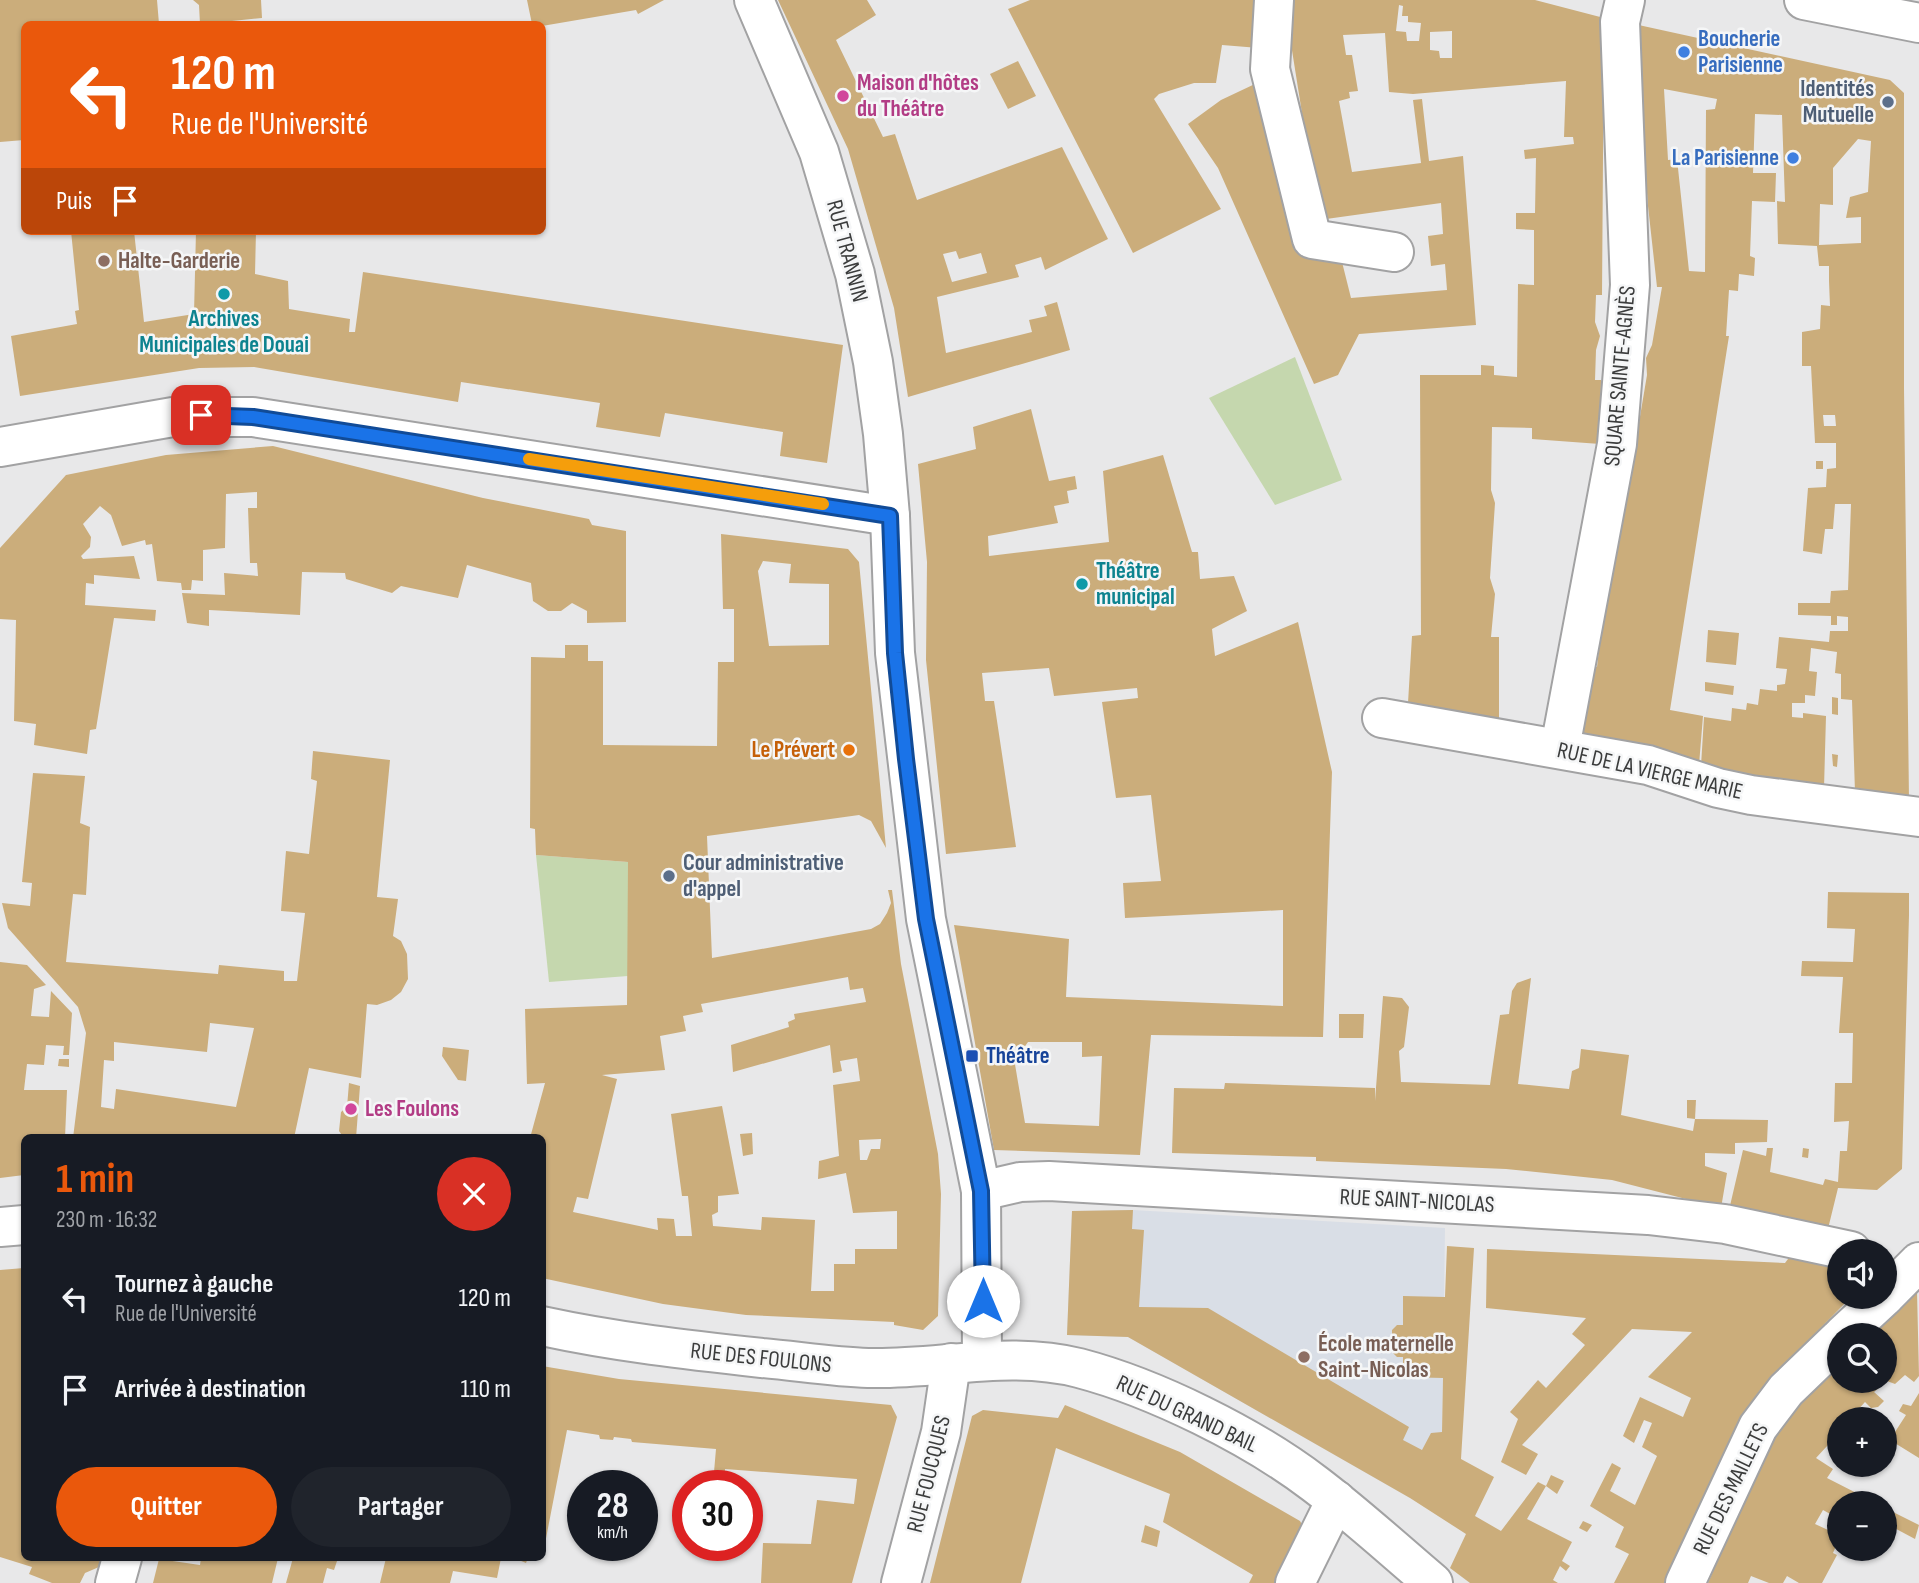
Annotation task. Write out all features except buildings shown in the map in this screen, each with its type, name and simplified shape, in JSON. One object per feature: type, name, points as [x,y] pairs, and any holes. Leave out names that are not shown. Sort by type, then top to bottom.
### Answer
[{"type":"street","name":"RUE TRANNIN","points":[[754,0],[807,119],[852,264],[876,387],[890,516],[895,653],[926,919],[981,1191]]},
{"type":"street","points":[[1274,0],[1270,69],[1312,239],[1394,252]]},
{"type":"street","name":"SQUARE SAINTE-AGNÈS","points":[[1560,748],[1619,418],[1630,285],[1620,22],[1625,0]]},
{"type":"street","points":[[1804,0],[1919,23]]},
{"type":"street","points":[[0,447],[173,417],[253,417],[890,516]]},
{"type":"street","name":"RUE DE LA VIERGE MARIE","points":[[1382,718],[1648,765],[1751,795],[1919,817]]},
{"type":"street","name":"RUE SAINT-NICOLAS","points":[[981,1191],[1020,1182],[1049,1181],[1648,1215],[1725,1224],[1827,1246]]},
{"type":"street","name":"RUE FOUCQUES","points":[[901,1583],[941,1432],[966,1361],[981,1191]]},
{"type":"street","points":[[0,1227],[21,1225]]},
{"type":"street","points":[[1897,1257],[1919,1260]]},
{"type":"street","name":"RUE DES MAILLETS","points":[[1897,1283],[1919,1260]]},
{"type":"street","name":"RUE DES MAILLETS","points":[[1856,1323],[1870,1309]]},
{"type":"street","name":"RUE DES FOULONS","points":[[546,1327],[635,1344],[864,1368],[966,1361]]},
{"type":"street","name":"RUE DES MAILLETS","points":[[1685,1583],[1758,1427],[1786,1390],[1827,1350]]},
{"type":"street","name":"RUE DU GRAND BAIL","points":[[966,1361],[1051,1362],[1120,1381],[1231,1430],[1295,1470],[1336,1500],[1433,1583]]},
{"type":"street","points":[[1295,1583],[1336,1500]]},
{"type":"street","points":[[115,1583],[121,1561]]},
{"type":"shaded area","name":"École maternelle Saint-Nicolas","points":[[1133,1210],[1445,1228],[1442,1448],[1410,1498],[1128,1337],[1067,1335],[1072,1211]]},
{"type":"green space","points":[[1295,357],[1342,480],[1275,505],[1209,398]]},
{"type":"green space","points":[[536,855],[628,862],[628,976],[549,982]]},
{"type":"slow traffic","points":[[529,459],[823,504]]},
{"type":"place","name":"Boucherie Parisienne","points":[[1684,52]]},
{"type":"place","name":"Maison d'hôtes du Théâtre","points":[[843,96]]},
{"type":"place","name":"Identités Mutuelle","points":[[1888,102]]},
{"type":"place","name":"La Parisienne","points":[[1793,158]]},
{"type":"place","name":"Halte-Garderie","points":[[104,261]]},
{"type":"place","name":"Archives Municipales de Douai","points":[[224,294]]},
{"type":"place","name":"Théâtre municipal","points":[[1082,584]]},
{"type":"place","name":"Le Prévert","points":[[849,750]]},
{"type":"place","name":"Cour administrative d'appel","points":[[669,876]]},
{"type":"place","name":"Théâtre","points":[[972,1056]]},
{"type":"place","name":"Les Foulons","points":[[351,1109]]},
{"type":"place","name":"École maternelle Saint-Nicolas","points":[[1304,1357]]},
{"type":"route","points":[[201,415],[253,417],[890,516],[895,653],[906,759],[926,919],[981,1191],[983,1301]]}]
